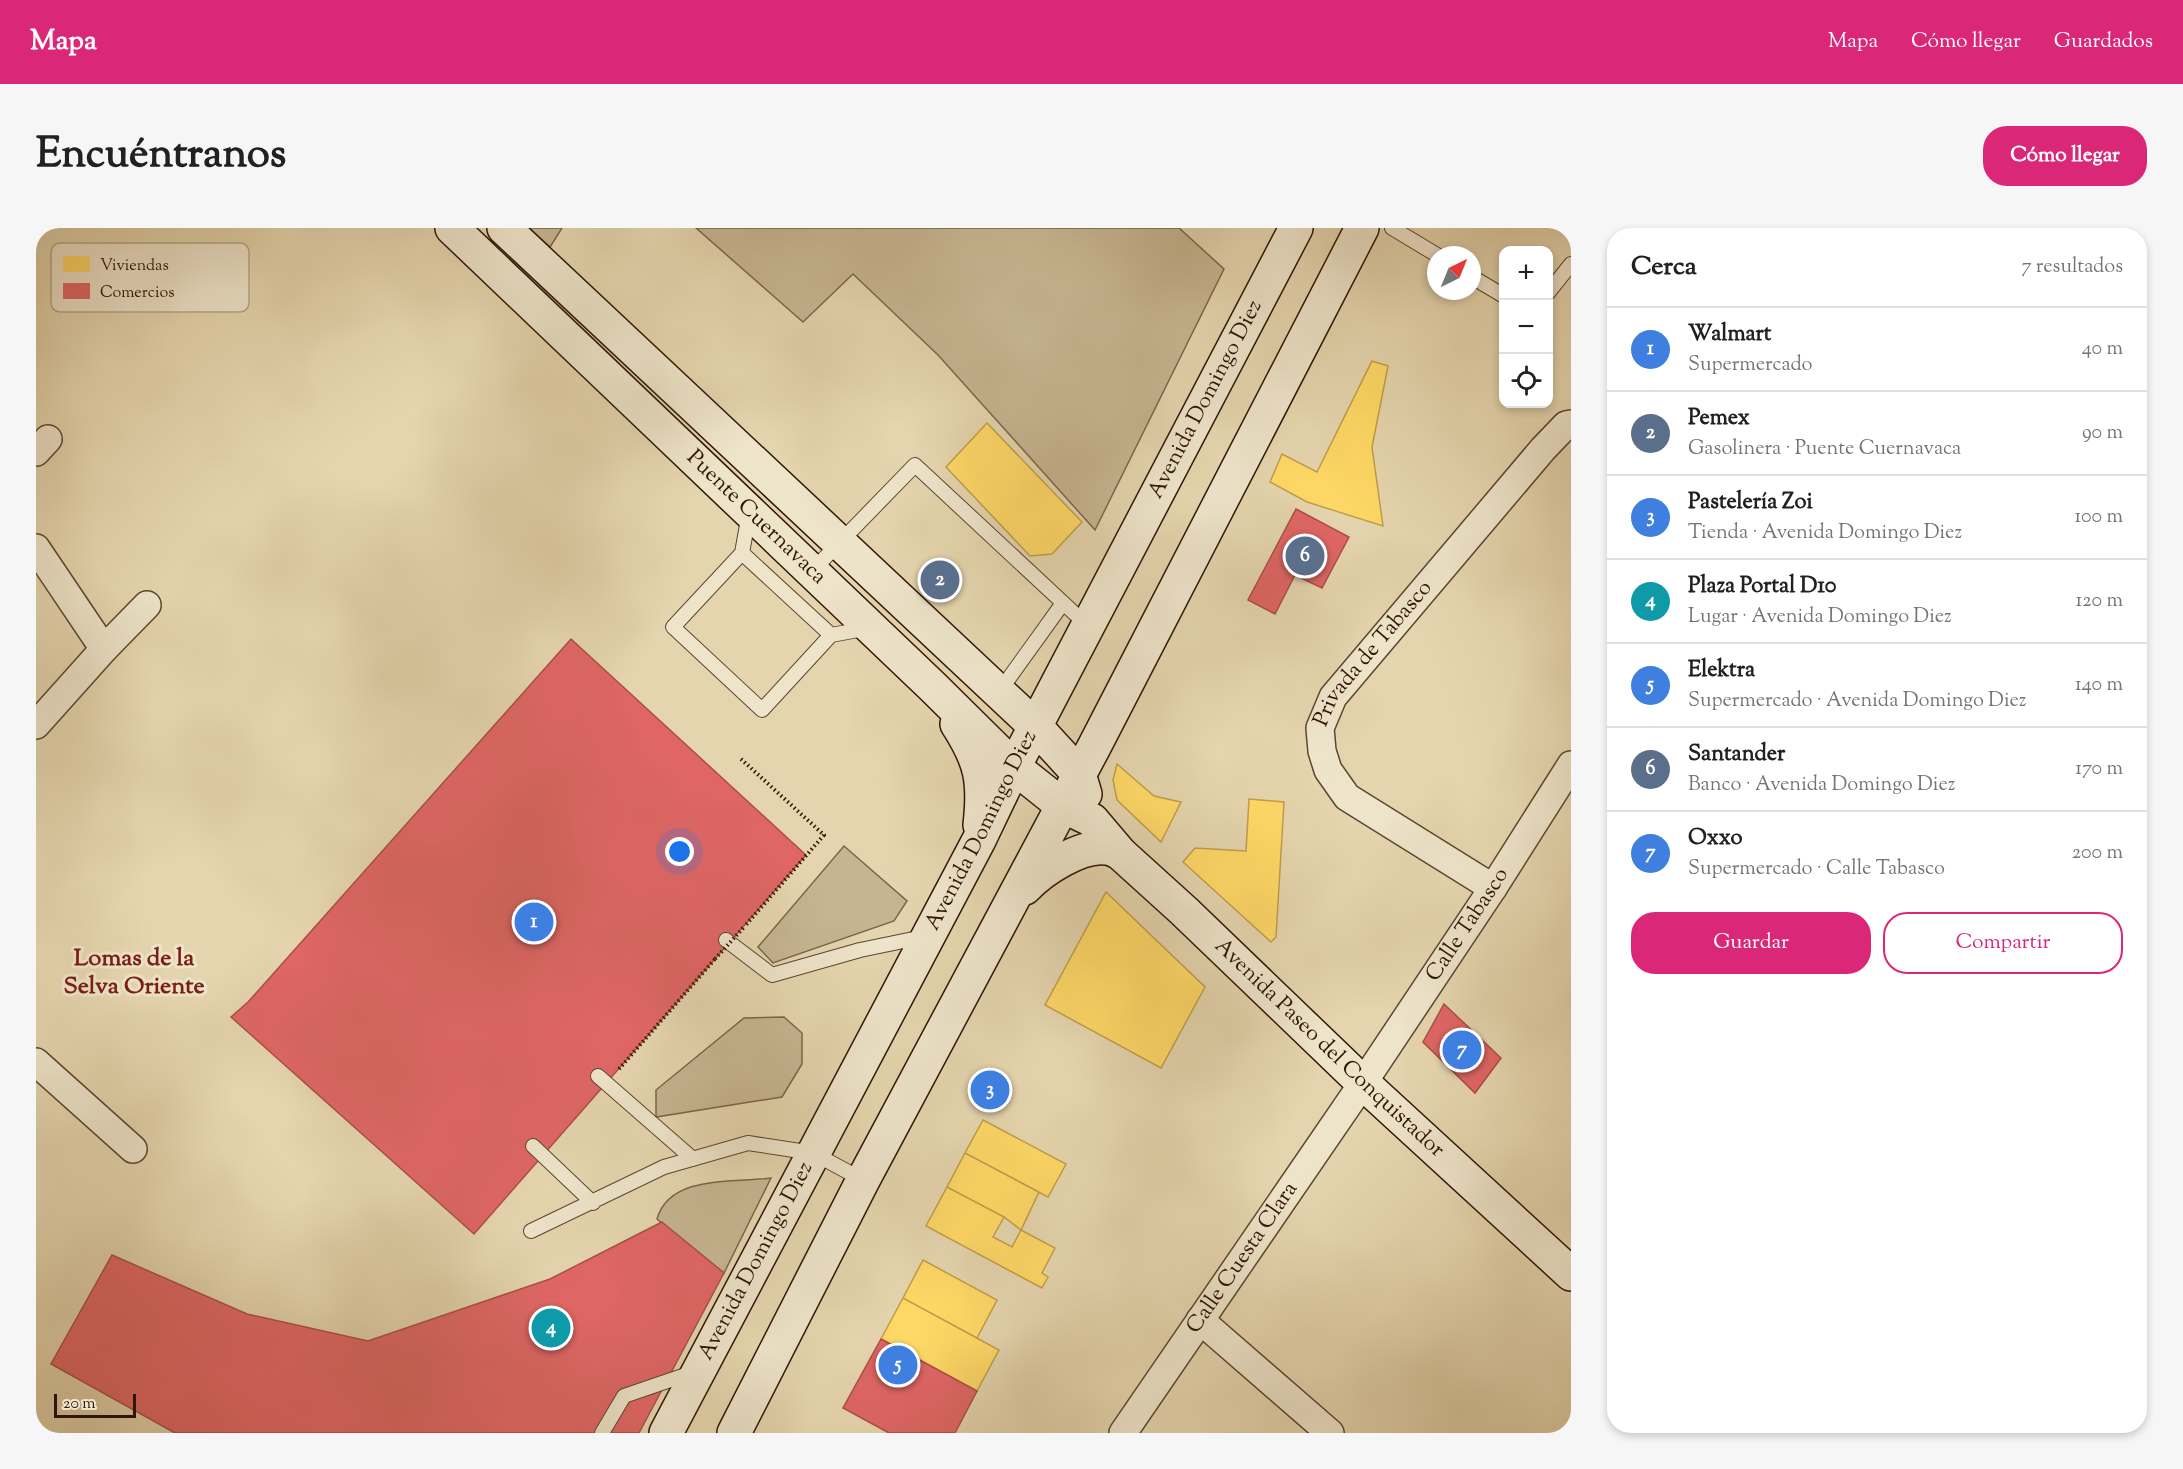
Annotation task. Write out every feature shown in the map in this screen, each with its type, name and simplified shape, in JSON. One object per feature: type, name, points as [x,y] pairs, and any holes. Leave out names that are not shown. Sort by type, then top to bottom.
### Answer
[{"type":"main road","name":"Puente Cuernavaca","points":[[452,228],[1014,767],[1063,806]]},
{"type":"main road","name":"Puente Cuernavaca","points":[[504,228],[1035,726],[1079,774]]},
{"type":"main road","name":"Avenida Domingo Diez","points":[[666,1433],[979,840],[1035,726],[1296,228]]},
{"type":"main road","points":[[734,1433],[864,1180],[1063,806],[1362,228]]},
{"type":"main road","points":[[675,441],[671,429],[673,423],[683,415],[703,414]]},
{"type":"main road","points":[[933,687],[977,759],[983,794],[979,840]]},
{"type":"main road","points":[[1104,727],[1101,758],[1104,790],[1116,829],[1120,853]]},
{"type":"main road","name":"Avenida Paseo del Conquistador","points":[[1079,774],[1092,820]]},
{"type":"main road","name":"Avenida Paseo del Conquistador","points":[[1063,806],[1092,820],[1120,853],[1184,911],[1363,1083],[1571,1274]]},
{"type":"main road","points":[[1006,913],[1018,895],[1051,866],[1089,850],[1107,848],[1120,853]]},
{"type":"street","name":"Privada de Tabasco","points":[[1492,888],[1347,797],[1328,770],[1322,751],[1320,728],[1333,697],[1543,449],[1566,425],[1571,424]]},
{"type":"street","points":[[36,548],[104,649]]},
{"type":"street","points":[[36,725],[147,605]]},
{"type":"street","name":"Calle Tabasco","points":[[1363,1083],[1571,765]]},
{"type":"street","points":[[36,1062],[133,1149]]},
{"type":"street","name":"Calle Cuesta Clara","points":[[1123,1433],[1363,1083]]},
{"type":"street","points":[[1200,1320],[1329,1433]]},
{"type":"lane","points":[[1392,228],[1427,249]]},
{"type":"lane","points":[[1553,287],[1571,264]]},
{"type":"lane","points":[[1481,283],[1499,294]]},
{"type":"lane","points":[[812,571],[915,465],[1088,626]]},
{"type":"lane","points":[[749,512],[742,553],[673,627],[702,655],[762,710],[831,635],[870,627]]},
{"type":"lane","points":[[742,553],[831,635]]},
{"type":"lane","points":[[999,692],[1063,603]]},
{"type":"lane","points":[[726,940],[772,975],[860,950],[928,936]]},
{"type":"lane","points":[[598,1076],[693,1159]]},
{"type":"lane","points":[[531,1232],[664,1167],[748,1143],[813,1153],[864,1180]]},
{"type":"lane","points":[[533,1146],[592,1203]]},
{"type":"lane","points":[[602,1433],[624,1396],[699,1371]]},
{"type":"path","points":[[619,1069],[824,835],[741,759]]},
{"type":"shaded area","points":[[529,228],[562,228],[550,247]]},
{"type":"shaded area","points":[[696,228],[1179,228],[1224,269],[1095,530],[938,355],[853,274],[803,322]]},
{"type":"shaded area","points":[[844,846],[907,901],[894,921],[773,963],[758,947]]},
{"type":"shaded area","points":[[784,1017],[802,1033],[802,1064],[782,1097],[656,1117],[656,1090],[744,1018]]},
{"type":"shaded area","points":[[771,1178],[724,1273],[657,1219],[664,1205],[675,1194],[689,1188],[705,1183]]},
{"type":"building: Viviendas","points":[[1372,361],[1388,366],[1372,447],[1383,526],[1307,502],[1270,482],[1282,454],[1317,472]]},
{"type":"building: Viviendas","points":[[987,423],[1082,522],[1052,554],[1030,556],[946,467]]},
{"type":"building: Viviendas","points":[[1117,764],[1154,796],[1181,802],[1161,842],[1117,800],[1113,780]]},
{"type":"building: Viviendas","points":[[1249,799],[1284,802],[1276,937],[1271,942],[1183,862],[1195,848],[1246,851]]},
{"type":"building: Viviendas","points":[[1106,892],[1205,987],[1161,1068],[1045,1005]]},
{"type":"building: Viviendas","points":[[983,1120],[1066,1164],[1048,1197],[965,1153]]},
{"type":"building: Viviendas","points":[[965,1153],[1039,1192],[1021,1230],[1004,1217],[947,1187]]},
{"type":"building: Viviendas","points":[[947,1187],[1004,1217],[993,1237],[1012,1247],[1021,1230],[1055,1248],[1042,1273],[1048,1277],[1042,1288],[926,1226]]},
{"type":"building: Viviendas","points":[[923,1260],[997,1300],[977,1338],[903,1298]]},
{"type":"building: Viviendas","points":[[903,1298],[999,1350],[977,1391],[881,1339]]},
{"type":"building: Comercios","points":[[1296,509],[1349,537],[1322,588],[1295,575],[1275,614],[1248,600]]},
{"type":"building: Comercios","points":[[571,639],[806,855],[474,1234],[231,1017],[248,1002]]},
{"type":"building: Comercios","points":[[1444,1004],[1501,1058],[1475,1093],[1423,1042]]},
{"type":"building: Comercios","points":[[662,1222],[724,1273],[639,1433],[175,1433],[51,1364],[112,1255],[247,1314],[368,1341],[550,1279]]},
{"type":"building: Comercios","points":[[881,1339],[977,1391],[955,1433],[889,1433],[843,1408]]},
{"type":"place","name":"Santander","points":[[1305,556]]},
{"type":"place","name":"Pemex","points":[[940,580]]},
{"type":"place","name":"Walmart","points":[[534,922]]},
{"type":"place","name":"Oxxo","points":[[1462,1050]]},
{"type":"place","name":"Pastelería Zoi","points":[[990,1090]]},
{"type":"place","name":"Plaza Portal D10","points":[[551,1328]]},
{"type":"place","name":"Elektra","points":[[898,1365]]},
{"type":"district","name":"Lomas de la Selva Oriente","points":[[134,973]]}]
